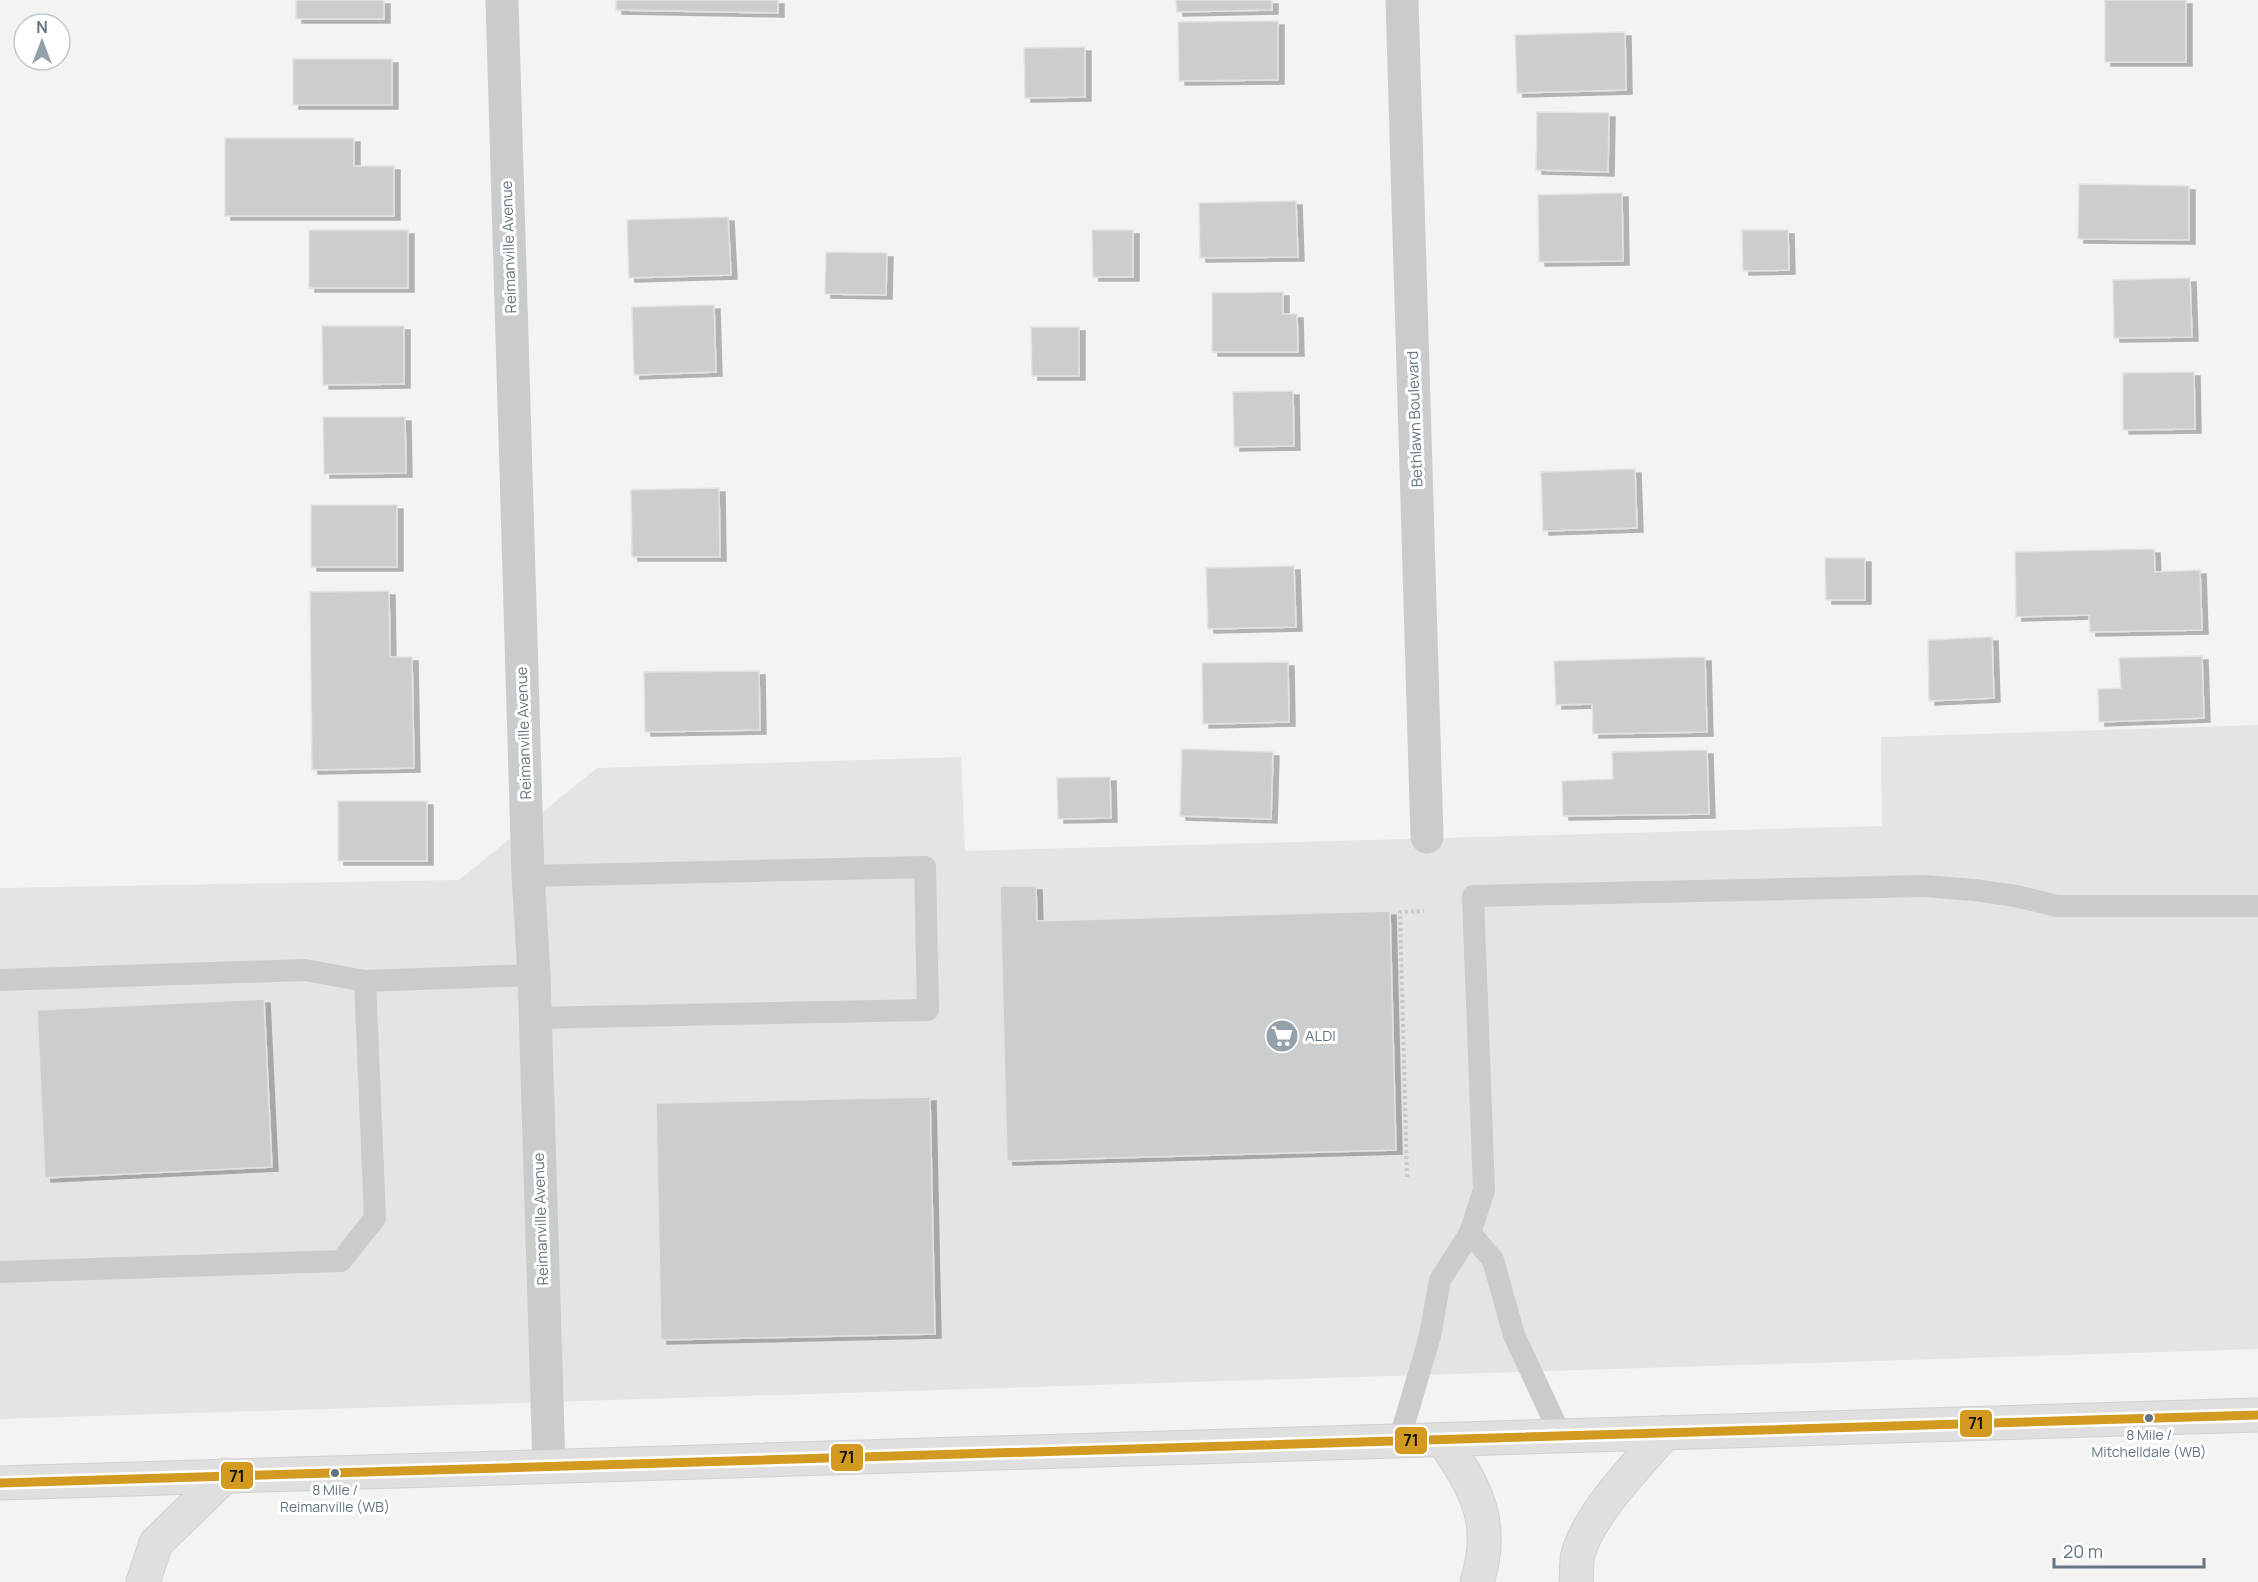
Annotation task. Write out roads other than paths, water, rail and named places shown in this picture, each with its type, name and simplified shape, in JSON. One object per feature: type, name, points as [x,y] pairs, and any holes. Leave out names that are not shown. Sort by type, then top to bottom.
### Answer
[{"type":"highway","points":[[0,1483],[2258,1415]]},
{"type":"highway","points":[[1576,1582],[1578,1555],[1589,1530],[1608,1500],[1665,1433]]},
{"type":"highway","points":[[1443,1440],[1468,1477],[1483,1519],[1484,1560],[1477,1582]]},
{"type":"highway","points":[[143,1582],[156,1543],[226,1476]]},
{"type":"street","name":"Reimanville Avenue","points":[[502,0],[528,876],[534,975],[549,1466]]},
{"type":"street","name":"Bethlawn Boulevard","points":[[1402,0],[1427,837]]},
{"type":"lane","points":[[528,876],[925,867],[928,1010],[534,1018]]},
{"type":"lane","points":[[1399,1441],[1430,1336],[1440,1280],[1470,1233],[1484,1190],[1473,896],[1924,886],[2016,896],[2057,906],[2258,906]]},
{"type":"lane","points":[[0,980],[305,970],[365,981],[534,975]]},
{"type":"lane","points":[[0,1272],[341,1261],[375,1218],[365,981]]},
{"type":"lane","points":[[1470,1233],[1493,1260],[1514,1335],[1561,1436]]},
{"type":"place","name":"ALDI","points":[[1282,1036]]},
{"type":"place","name":"8 Mile / Mitchelldale (WB)","points":[[2149,1418]]},
{"type":"place","name":"8 Mile / Reimanville (WB)","points":[[335,1473]]}]
